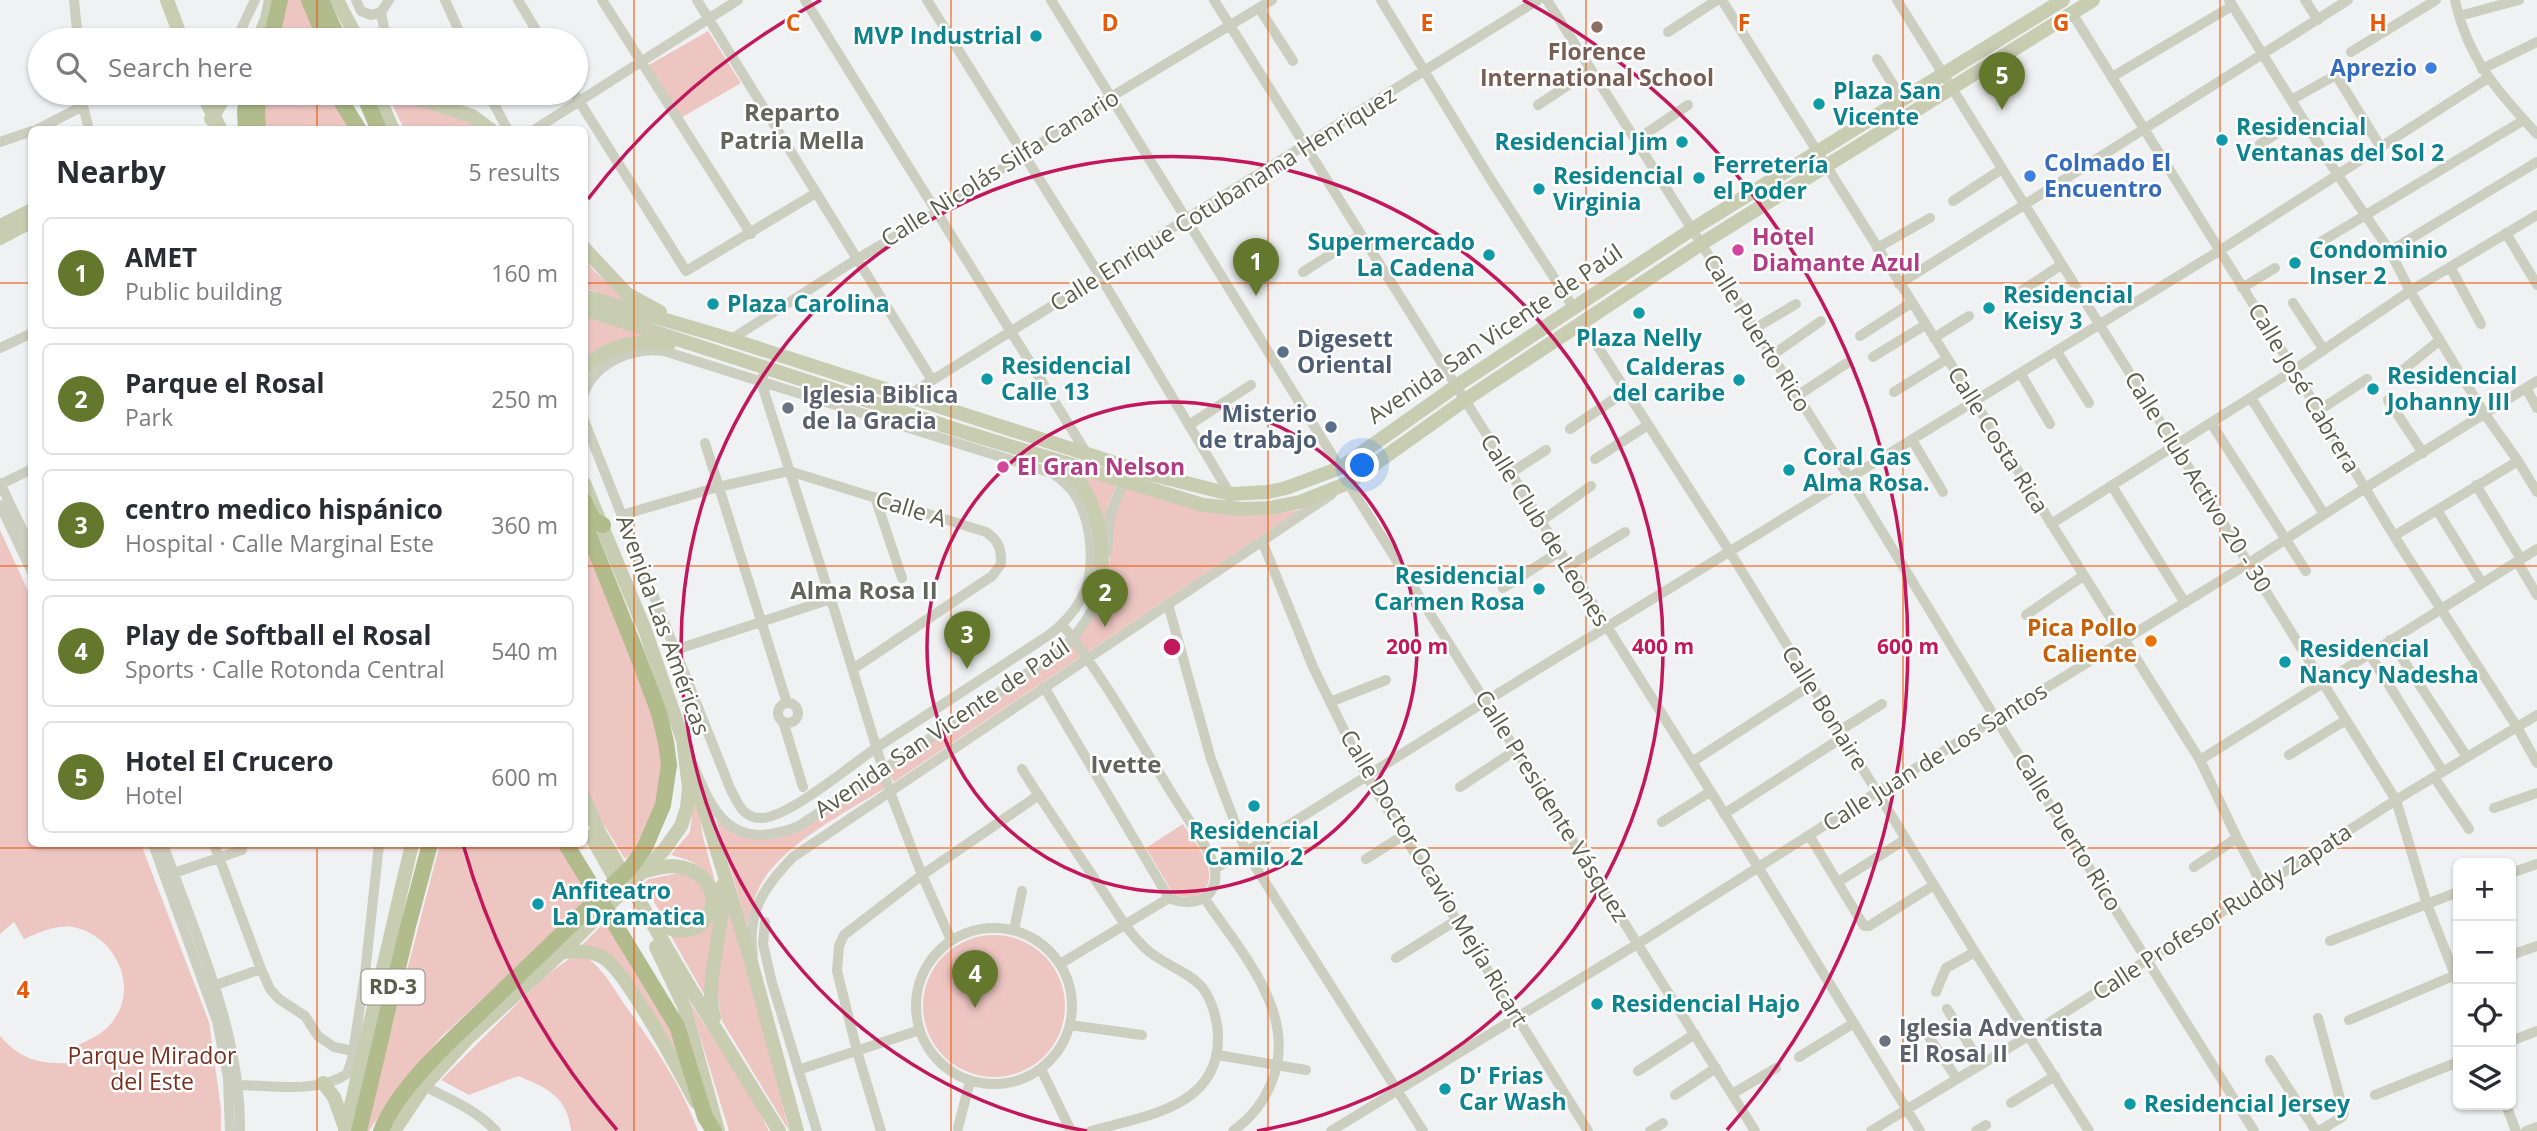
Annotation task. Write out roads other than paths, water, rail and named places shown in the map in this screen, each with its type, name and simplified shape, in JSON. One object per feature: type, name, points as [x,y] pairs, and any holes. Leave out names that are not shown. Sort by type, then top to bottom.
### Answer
[{"type":"highway","points":[[274,28],[281,0]]},
{"type":"highway","points":[[309,0],[321,28]]},
{"type":"highway","points":[[321,0],[334,28]]},
{"type":"highway","points":[[246,105],[246,126]]},
{"type":"highway","points":[[258,105],[258,126]]},
{"type":"highway","points":[[343,105],[357,126]]},
{"type":"highway","points":[[355,105],[364,126]]},
{"type":"highway","points":[[368,105],[377,126]]},
{"type":"highway","points":[[588,509],[593,520],[603,525]]},
{"type":"highway","points":[[381,1131],[385,1119],[396,1103],[435,1056],[631,867],[650,837],[663,805],[669,765],[659,713],[588,532]]},
{"type":"highway","name":"RD-3","points":[[359,1131],[429,847]]},
{"type":"highway","points":[[568,847],[677,1026],[712,1126]]},
{"type":"main road","points":[[158,0],[168,28]]},
{"type":"main road","points":[[167,0],[178,28]]},
{"type":"main road","points":[[262,28],[271,0]]},
{"type":"main road","points":[[337,0],[350,28]]},
{"type":"main road","name":"Avenida San Vicente de Paúl","points":[[588,297],[725,338],[1146,473],[1230,494],[1286,488],[1340,468],[1456,386],[1691,230],[2063,0]]},
{"type":"main road","name":"Avenida San Vicente de Paúl","points":[[588,310],[715,351],[764,375],[962,438],[1054,459],[1203,505],[1242,509],[1270,508],[1300,502],[1349,482],[1465,400],[1700,244],[2093,0]]},
{"type":"main road","points":[[201,105],[213,124]]},
{"type":"main road","points":[[206,105],[213,124]]},
{"type":"main road","points":[[213,124],[222,105]]},
{"type":"main road","points":[[239,105],[240,126]]},
{"type":"main road","points":[[382,105],[391,126]]},
{"type":"main road","points":[[444,105],[472,116],[486,126]]},
{"type":"main road","points":[[0,226],[28,212]]},
{"type":"main road","points":[[0,238],[28,223]]},
{"type":"main road","points":[[588,252],[627,294],[651,309],[725,338]]},
{"type":"main road","points":[[590,371],[605,352],[635,341],[715,351]]},
{"type":"main road","points":[[1054,459],[1073,473],[1085,488],[1097,514],[1103,550],[1102,585]]},
{"type":"main road","name":"Avenida Las Américas","points":[[394,1131],[424,1086],[468,1038],[562,952],[664,850],[681,826],[687,808],[689,788],[683,740],[645,630],[588,492]]},
{"type":"main road","points":[[683,740],[720,858],[797,1131]]},
{"type":"main road","points":[[588,808],[606,855]]},
{"type":"main road","points":[[588,827],[777,1131]]},
{"type":"main road","points":[[345,1131],[351,1075],[411,847]]},
{"type":"main road","points":[[720,858],[723,898],[711,1007],[729,1051]]},
{"type":"main road","points":[[641,872],[679,866],[704,879],[711,889],[712,900],[708,916],[696,928],[682,932],[673,931],[646,920]]},
{"type":"main road","points":[[646,920],[684,1006],[712,1126]]},
{"type":"main road","points":[[562,952],[594,953],[606,958],[631,991],[712,1126]]},
{"type":"main road","points":[[323,1083],[334,1097],[345,1131]]},
{"type":"street","points":[[74,0],[77,28]]},
{"type":"street","points":[[242,28],[255,0]]},
{"type":"street","points":[[356,0],[361,10],[371,15],[381,12],[389,0]]},
{"type":"street","points":[[445,0],[458,28]]},
{"type":"street","points":[[518,0],[535,28]]},
{"type":"street","points":[[602,0],[751,234]]},
{"type":"street","points":[[697,0],[932,380]]},
{"type":"street","points":[[588,90],[738,0]]},
{"type":"street","points":[[805,0],[1087,454]]},
{"type":"street","points":[[927,0],[1100,276],[1230,494]]},
{"type":"street","points":[[1051,0],[1340,468]]},
{"type":"street","name":"Calle Club de Leones","points":[[1214,0],[1758,867],[1920,1131]]},
{"type":"street","name":"Calle Nicolás Silfa Canario","points":[[725,338],[936,212],[1111,97],[1272,0]]},
{"type":"street","points":[[1381,0],[1573,307]]},
{"type":"street","name":"Calle Enrique Cotubanama Henriquez","points":[[907,396],[1538,0]]},
{"type":"street","name":"Calle Puerto Rico","points":[[1547,0],[1850,479],[1996,719],[2254,1131]]},
{"type":"street","points":[[1668,32],[1717,0]]},
{"type":"street","name":"Calle Costa Rica","points":[[1722,0],[2200,760],[2263,886]]},
{"type":"street","name":"Calle Club Activo 20 - 30","points":[[1897,0],[2396,800],[2427,904],[2453,967]]},
{"type":"street","points":[[2305,0],[2318,20]]},
{"type":"street","points":[[1899,284],[2348,0]]},
{"type":"street","points":[[2351,52],[2437,0]]},
{"type":"street","points":[[2455,0],[2465,37],[2485,73],[2537,134]]},
{"type":"street","points":[[2459,16],[2519,0]]},
{"type":"street","points":[[2112,77],[2230,3],[2337,174],[2390,251],[2440,341],[2537,492]]},
{"type":"street","points":[[1259,8],[1293,61]]},
{"type":"street","points":[[381,12],[384,28]]},
{"type":"street","name":"Calle José Cabrera","points":[[2072,13],[2537,763]]},
{"type":"street","points":[[1215,868],[1246,852],[1366,775],[2219,251],[2380,146],[2485,73],[2537,42]]},
{"type":"street","points":[[1877,59],[1902,99]]},
{"type":"street","points":[[1538,105],[1591,70]]},
{"type":"street","points":[[2291,100],[2336,75],[2380,146]]},
{"type":"street","points":[[494,105],[506,126]]},
{"type":"street","points":[[539,126],[566,105]]},
{"type":"street","points":[[583,105],[687,271],[816,193]]},
{"type":"street","points":[[1635,141],[1688,105]]},
{"type":"street","points":[[42,126],[83,106],[88,126]]},
{"type":"street","points":[[2260,144],[2302,118]]},
{"type":"street","points":[[2314,246],[2524,120]]},
{"type":"street","points":[[0,142],[28,132]]},
{"type":"street","points":[[2390,251],[2537,162]]},
{"type":"street","points":[[1953,201],[2002,169]]},
{"type":"street","points":[[2050,524],[2211,424],[2410,291],[2537,215]]},
{"type":"street","points":[[1877,248],[1930,218]]},
{"type":"street","points":[[2506,233],[2537,285]]},
{"type":"street","points":[[1303,272],[1362,235]]},
{"type":"street","points":[[2015,295],[2061,265]]},
{"type":"street","points":[[2450,267],[2481,324]]},
{"type":"street","points":[[2242,288],[2274,268]]},
{"type":"street","points":[[1860,336],[1911,303]]},
{"type":"street","points":[[2293,303],[2324,350]]},
{"type":"street","points":[[1754,329],[1796,304]]},
{"type":"street","points":[[1934,338],[1969,316]]},
{"type":"street","points":[[1772,356],[1821,321]]},
{"type":"street","name":"Calle Bonaire","points":[[1582,322],[1730,552],[1975,952],[2090,1131]]},
{"type":"street","points":[[1873,357],[1925,325]]},
{"type":"street","points":[[0,348],[28,335]]},
{"type":"street","points":[[2392,379],[2440,341]]},
{"type":"street","points":[[590,371],[625,356],[654,350],[764,375],[789,471],[890,792],[951,940]]},
{"type":"street","points":[[2057,352],[2089,403]]},
{"type":"street","points":[[1894,392],[1947,359]]},
{"type":"street","points":[[1797,396],[1847,363]]},
{"type":"street","points":[[2021,374],[2050,424]]},
{"type":"street","points":[[2318,411],[2367,379]]},
{"type":"street","name":"Calle Juan de Los Santos","points":[[1332,1131],[2249,564],[2537,381]]},
{"type":"street","points":[[1189,425],[1251,385]]},
{"type":"street","points":[[2526,388],[2537,408]]},
{"type":"street","points":[[1570,429],[1626,391]]},
{"type":"street","points":[[2251,398],[2324,514]]},
{"type":"street","points":[[2388,400],[2423,453]]},
{"type":"street","points":[[2211,424],[2306,571]]},
{"type":"street","points":[[1595,459],[1648,425]]},
{"type":"street","points":[[588,429],[741,810],[750,816],[762,818],[791,807],[1049,635],[1062,624],[1082,598],[1089,573],[1090,542],[1077,496],[1067,483],[1052,473],[962,438]]},
{"type":"street","points":[[1912,440],[1943,492]]},
{"type":"street","points":[[705,443],[787,703]]},
{"type":"street","points":[[1509,474],[1546,450]]},
{"type":"street","points":[[2394,536],[2518,461]]},
{"type":"street","name":"Calle A","points":[[622,515],[718,487],[789,471],[986,532],[994,537],[999,545],[1001,564],[998,570],[976,588],[853,668]]},
{"type":"street","points":[[28,472],[0,483],[28,542]]},
{"type":"street","name":"Avenida San Vicente de Paúl","points":[[683,740],[707,799],[724,821],[744,833],[768,836],[799,826],[1074,639],[1094,608],[1102,585],[1110,515],[1124,481]]},
{"type":"street","name":"Avenida San Vicente de Paúl","points":[[760,996],[752,949],[755,912],[770,881],[809,844],[1349,482]]},
{"type":"street","name":"Calle Presidente Vásquez","points":[[1349,482],[1755,1131]]},
{"type":"street","points":[[2476,485],[2537,595]]},
{"type":"street","points":[[1540,522],[1591,486]]},
{"type":"street","points":[[2112,486],[2185,603]]},
{"type":"street","points":[[875,497],[902,578]]},
{"type":"street","points":[[0,506],[28,564]]},
{"type":"street","points":[[2437,510],[2482,583]]},
{"type":"street","points":[[1568,567],[1625,532]]},
{"type":"street","name":"Calle Doctor Ocavio Mejía Ricart","points":[[1262,541],[1330,702],[1366,775],[1588,1131]]},
{"type":"street","points":[[2200,760],[2537,549]]},
{"type":"street","points":[[1503,588],[1559,552]]},
{"type":"street","points":[[2026,615],[2083,576]]},
{"type":"street","points":[[676,650],[831,599]]},
{"type":"street","points":[[1168,604],[1211,759],[1246,852],[1423,1131]]},
{"type":"street","points":[[1044,687],[1169,898],[1179,903],[1205,899],[1211,892],[1215,868],[1192,825],[1088,659],[1062,624]]},
{"type":"street","points":[[2390,640],[2467,757]]},
{"type":"street","points":[[2369,653],[2469,829]]},
{"type":"street","points":[[1330,702],[1386,680]]},
{"type":"street","points":[[1692,762],[1811,685]]},
{"type":"street","points":[[783,721],[792,723],[799,715],[796,706],[782,704],[778,713],[783,721],[803,787]]},
{"type":"street","points":[[1724,814],[1882,704]]},
{"type":"street","name":"Calle Profesor Ruddy Zapata","points":[[1871,1131],[2030,1035],[2396,800],[2537,715]]},
{"type":"street","points":[[2289,755],[2346,719]]},
{"type":"street","points":[[1460,787],[1517,750]]},
{"type":"street","points":[[1023,768],[1125,924],[1146,949],[1202,987],[1215,1018],[1218,1055],[1211,1074],[1193,1094],[1176,1105],[1090,1131]]},
{"type":"street","points":[[1662,822],[1710,792]]},
{"type":"street","points":[[2494,808],[2537,793]]},
{"type":"street","points":[[881,1131],[837,971],[839,946],[844,935],[922,875],[1039,795]]},
{"type":"street","points":[[1366,859],[1404,835]]},
{"type":"street","points":[[1810,835],[1866,926],[1934,885]]},
{"type":"street","points":[[2194,867],[2237,838]]},
{"type":"street","points":[[1838,883],[1906,839]]},
{"type":"street","points":[[155,847],[169,875],[234,1053],[240,1131]]},
{"type":"street","points":[[164,847],[169,875]]},
{"type":"street","points":[[215,847],[270,989],[279,999],[304,1016],[318,1037],[334,1047],[353,1051]]},
{"type":"street","points":[[237,1085],[304,1086],[351,1075],[379,847]]},
{"type":"street","points":[[169,875],[242,850]]},
{"type":"street","points":[[2516,871],[2537,864]]},
{"type":"street","points":[[1014,930],[1022,891]]},
{"type":"street","points":[[2330,942],[2453,894]]},
{"type":"street","points":[[1060,964],[1169,898]]},
{"type":"street","points":[[1205,899],[1259,979],[1274,1011],[1279,1034],[1279,1064],[1267,1094],[1255,1112],[1233,1131]]},
{"type":"street","points":[[1396,958],[1457,920]]},
{"type":"street","points":[[765,922],[763,944],[772,983],[817,1131]]},
{"type":"street","points":[[992,927],[1014,930],[1033,938],[1049,950],[1060,964],[1069,985],[1072,1005],[1070,1025],[1059,1049],[1041,1069],[1019,1080],[995,1084],[971,1081],[948,1070],[931,1052],[920,1030],[916,1005],[920,980],[933,957],[951,940],[971,931],[992,927]]},
{"type":"street","points":[[2516,953],[2537,946]]},
{"type":"street","points":[[1936,992],[1946,968],[1975,952]]},
{"type":"street","points":[[210,987],[261,969]]},
{"type":"street","points":[[2349,1020],[2453,979]]},
{"type":"street","points":[[210,987],[225,1057],[230,1131]]},
{"type":"street","points":[[1947,1009],[1981,1064]]},
{"type":"street","points":[[2270,1060],[2317,1131],[2342,1117],[2344,1113],[2318,1018]]},
{"type":"street","points":[[1799,1057],[1854,1023]]},
{"type":"street","points":[[1070,1025],[1142,1035]]},
{"type":"street","points":[[1923,1028],[1957,1079]]},
{"type":"street","points":[[798,1070],[920,1030]]},
{"type":"street","points":[[2516,1039],[2537,1031]]},
{"type":"street","points":[[1638,1071],[1695,1034]]},
{"type":"street","points":[[1218,1055],[1306,1070]]},
{"type":"street","points":[[2375,1096],[2453,1064]]},
{"type":"street","points":[[1675,1094],[1716,1068]]},
{"type":"street","points":[[1732,1094],[1776,1068]]},
{"type":"street","points":[[1041,1069],[1070,1131]]},
{"type":"street","points":[[2011,1103],[2055,1076]]},
{"type":"street","points":[[958,1128],[971,1081]]},
{"type":"street","points":[[424,1086],[456,1100],[483,1118],[496,1131]]},
{"type":"street","points":[[2508,1110],[2516,1131]]},
{"type":"street","points":[[1650,1131],[1662,1123]]},
{"type":"street","points":[[2526,1131],[2537,1127]]},
{"type":"place","name":"Florence International School","points":[[1597,27]]},
{"type":"place","name":"MVP Industrial","points":[[1036,36]]},
{"type":"place","name":"Aprezio","points":[[2431,68]]},
{"type":"place","name":"Plaza San Vicente","points":[[1819,104]]},
{"type":"place","name":"Hotel El Crucero","points":[[2002,110]]},
{"type":"place","name":"Residencial Ventanas del Sol 2","points":[[2222,140]]},
{"type":"place","name":"Residencial Jim","points":[[1682,142]]},
{"type":"place","name":"Colmado El Encuentro","points":[[2030,176]]},
{"type":"place","name":"Ferretería el Poder","points":[[1699,178]]},
{"type":"place","name":"Residencial Virginia","points":[[1539,189]]},
{"type":"place","name":"Hotel Diamante Azul","points":[[1738,250]]},
{"type":"place","name":"Supermercado La Cadena","points":[[1489,255]]},
{"type":"place","name":"Condominio Inser 2","points":[[2295,263]]},
{"type":"place","name":"AMET","points":[[1256,296]]},
{"type":"place","name":"Plaza Carolina","points":[[713,304]]},
{"type":"place","name":"Residencial Keisy 3","points":[[1989,308]]},
{"type":"place","name":"Plaza Nelly","points":[[1639,313]]},
{"type":"place","name":"Digesett Oriental","points":[[1283,352]]},
{"type":"place","name":"Residencial Calle 13","points":[[987,379]]},
{"type":"place","name":"Calderas del caribe","points":[[1739,380]]},
{"type":"place","name":"Residencial Johanny III","points":[[2373,389]]},
{"type":"place","name":"Iglesia Biblica de la Gracia","points":[[788,408]]},
{"type":"place","name":"Misterio de trabajo","points":[[1331,427]]},
{"type":"place","name":"El Gran Nelson","points":[[1003,467]]},
{"type":"place","name":"Coral Gas Alma Rosa.","points":[[1789,470]]},
{"type":"place","name":"Residencial Carmen Rosa","points":[[1539,589]]},
{"type":"place","name":"Parque el Rosal","points":[[1105,627]]},
{"type":"place","name":"Pica Pollo Caliente","points":[[2151,641]]},
{"type":"place","name":"Residencial Nancy Nadesha","points":[[2285,662]]},
{"type":"place","name":"centro medico hispánico","points":[[967,669]]},
{"type":"place","name":"Residencial Camilo 2","points":[[1254,806]]},
{"type":"place","name":"Anfiteatro La Dramatica","points":[[538,904]]},
{"type":"place","name":"Residencial Hajo","points":[[1597,1004]]},
{"type":"place","name":"Play de Softball el Rosal","points":[[975,1008]]},
{"type":"place","name":"Iglesia Adventista El Rosal II","points":[[1885,1041]]},
{"type":"place","name":"D' Frias Car Wash","points":[[1445,1089]]},
{"type":"place","name":"Residencial Jersey","points":[[2130,1104]]},
{"type":"district","name":"Reparto Patria Mella","points":[[792,127]]},
{"type":"district","name":"Alma Rosa II","points":[[864,591]]},
{"type":"district","name":"Ivette","points":[[1126,765]]},
{"type":"park label","name":"Parque Mirador del Este","points":[[152,1069]]}]
